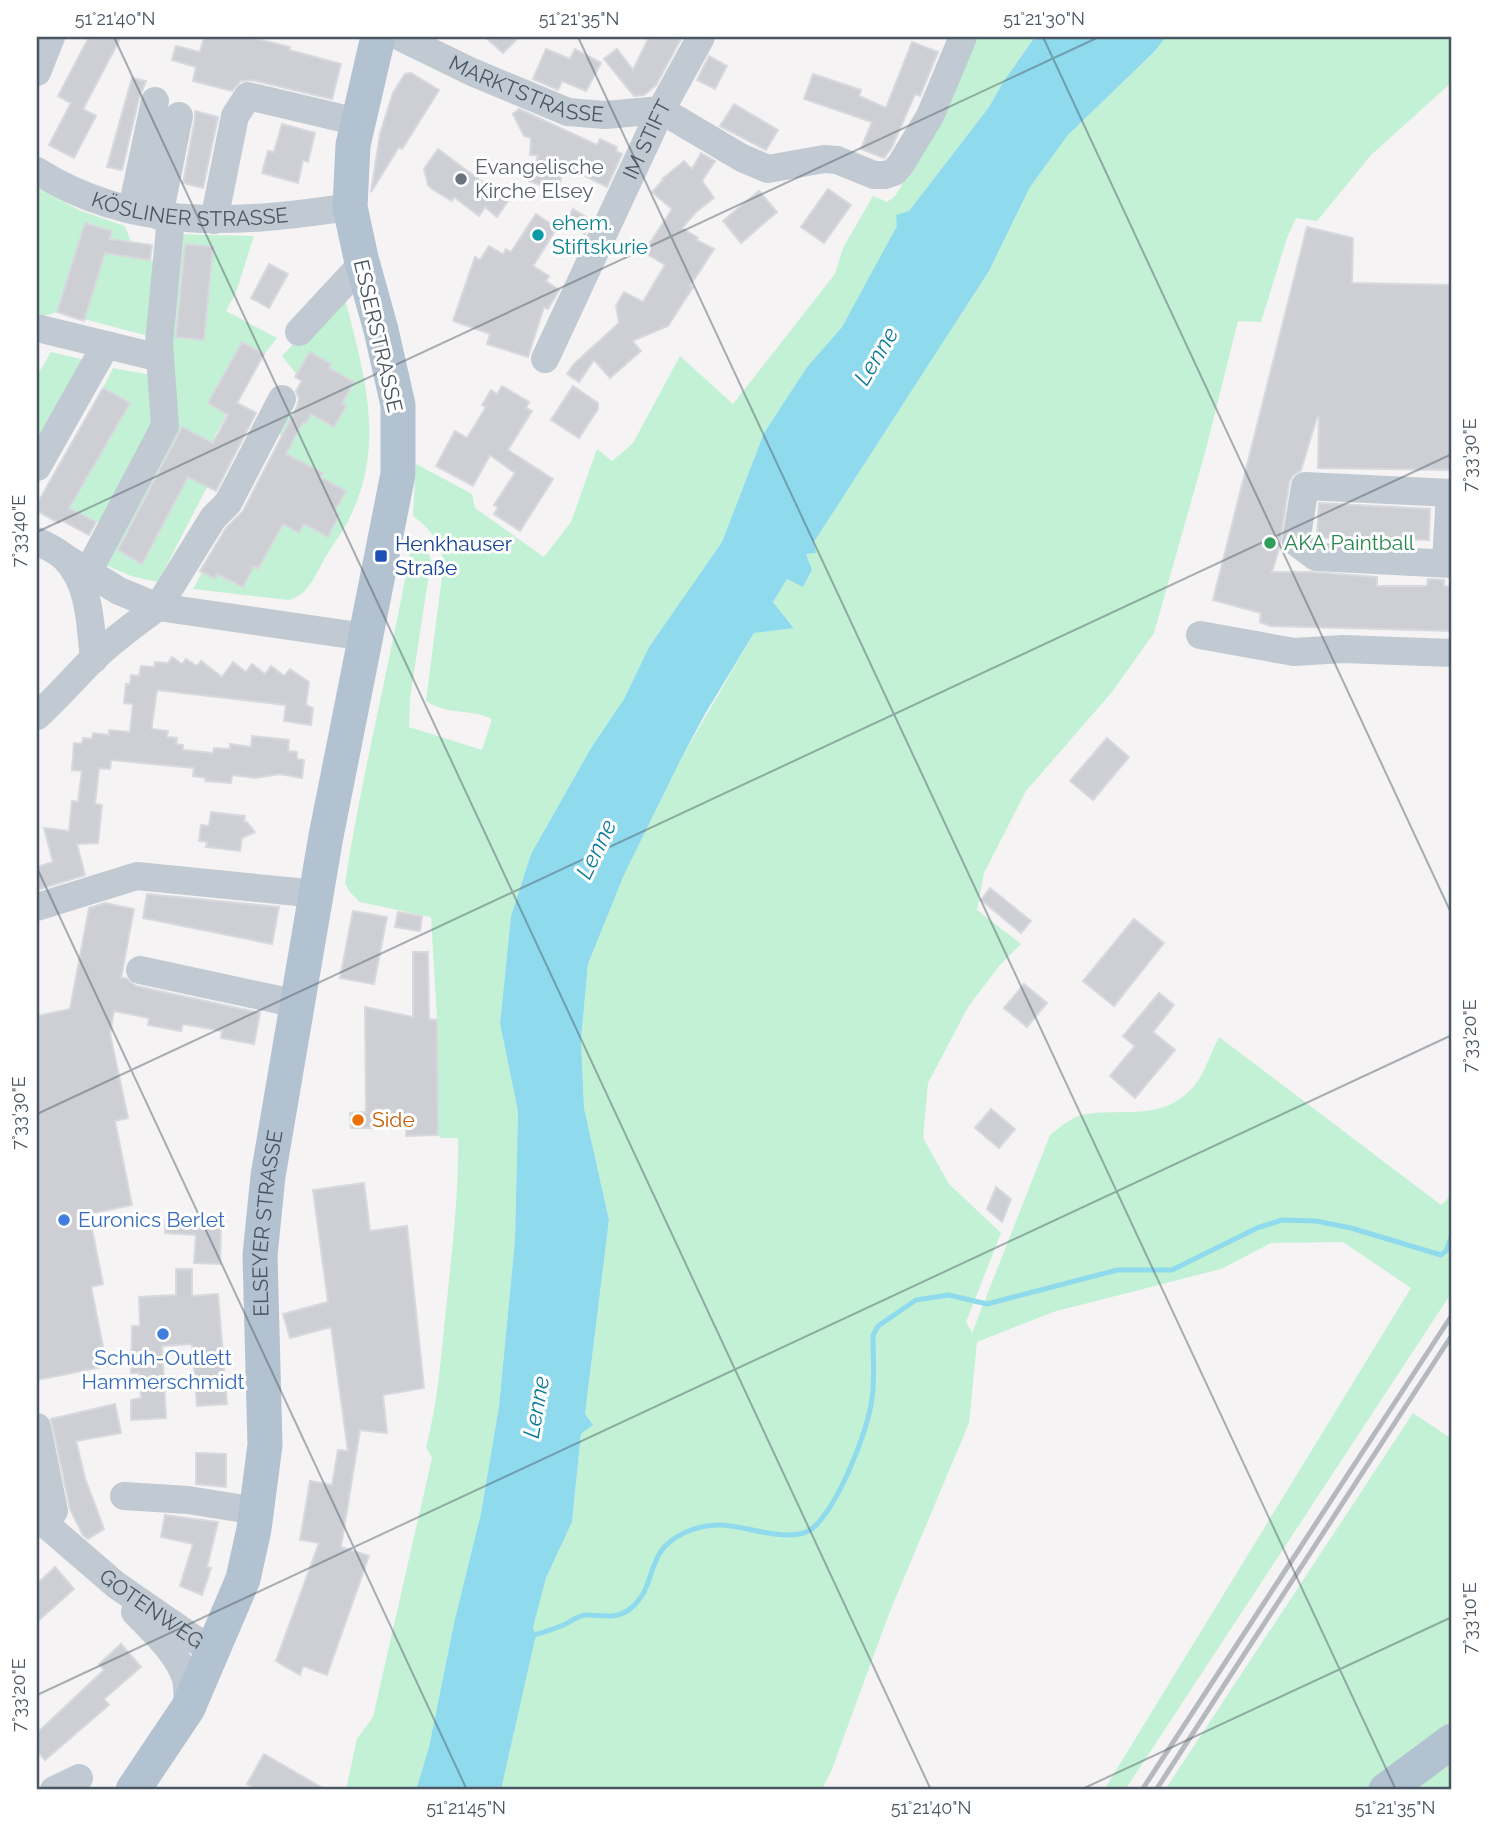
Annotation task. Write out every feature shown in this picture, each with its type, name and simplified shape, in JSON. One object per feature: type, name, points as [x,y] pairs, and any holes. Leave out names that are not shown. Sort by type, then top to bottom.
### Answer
[{"type":"main road","name":"ESSERSTRASSE","points":[[365,637],[397,474],[398,405],[362,264],[351,207],[350,181],[358,122],[378,37]]},
{"type":"main road","name":"ELSEYER STRASSE","points":[[133,1790],[188,1708],[213,1652],[243,1579],[257,1511],[265,1445],[261,1341],[262,1223],[317,894],[365,637]]},
{"type":"main road","points":[[1386,1790],[1452,1741]]},
{"type":"street","points":[[37,72],[51,37]]},
{"type":"street","name":"MARKTSTRASSE","points":[[400,37],[472,72],[568,112],[605,115],[661,110]]},
{"type":"street","name":"IM STIFT","points":[[545,359],[661,110],[701,37]]},
{"type":"street","points":[[661,110],[742,158],[768,169],[824,159],[837,160],[874,175],[885,176],[894,172],[901,164],[930,116],[963,37]]},
{"type":"street","points":[[214,220],[235,117],[248,96],[358,122]]},
{"type":"street","points":[[132,209],[155,101]]},
{"type":"street","points":[[88,572],[164,426],[159,343],[165,217],[179,116]]},
{"type":"street","name":"KÖSLINER STRASSE","points":[[37,171],[54,182],[104,201],[165,217],[214,220],[302,214],[351,207]]},
{"type":"street","points":[[299,332],[362,264]]},
{"type":"street","points":[[37,328],[160,358]]},
{"type":"street","points":[[37,467],[106,345]]},
{"type":"street","points":[[37,716],[125,630],[158,607],[213,518],[228,503],[282,399]]},
{"type":"street","points":[[1305,486],[1451,493],[1449,564],[1316,557],[1296,542],[1305,486]]},
{"type":"street","points":[[37,541],[119,592],[158,607],[365,637]]},
{"type":"street","points":[[64,557],[78,576],[88,609],[94,659]]},
{"type":"street","points":[[1200,635],[1294,652],[1343,649],[1452,653]]},
{"type":"street","points":[[37,907],[137,876],[317,894]]},
{"type":"street","points":[[141,970],[298,1004]]},
{"type":"street","points":[[37,1427],[54,1511],[40,1520]]},
{"type":"street","points":[[124,1496],[188,1500],[257,1511]]},
{"type":"street","name":"GOTENWEG","points":[[40,1520],[89,1564],[157,1635],[176,1659],[186,1680],[188,1708]]},
{"type":"street","name":"GOTENWEG","points":[[89,1564],[213,1652]]},
{"type":"green space","points":[[976,37],[1035,37],[989,107],[909,211],[896,216],[898,226],[842,327],[807,367],[764,433],[722,542],[649,647],[624,699],[591,748],[531,854],[511,916],[500,1024],[518,1111],[515,1240],[499,1406],[481,1513],[454,1623],[429,1747],[416,1790],[346,1790],[357,1739],[373,1717],[432,1458],[426,1447],[439,1379],[457,1181],[458,1138],[441,1138],[438,1135],[437,1020],[431,917],[360,902],[345,883],[412,541],[429,554],[431,561],[410,698],[409,727],[482,750],[492,719],[443,709],[426,701],[444,561],[433,535],[413,516],[416,464],[472,494],[475,508],[544,557],[571,522],[597,449],[612,461],[633,443],[680,356],[733,404],[835,274],[843,248],[873,196],[887,202],[895,196],[949,107]]},
{"type":"green space","points":[[1166,37],[1452,37],[1452,82],[1371,155],[1317,221],[1296,218],[1287,238],[1261,322],[1238,321],[1206,449],[1154,633],[1112,692],[1026,791],[984,873],[977,910],[1021,944],[1000,965],[968,1007],[928,1083],[923,1138],[949,1184],[1001,1233],[966,1322],[972,1333],[1050,1135],[1082,1115],[1144,1111],[1170,1105],[1198,1081],[1219,1037],[1441,1205],[1452,1194],[1452,1292],[1125,1790],[1104,1790],[1411,1288],[1343,1242],[1271,1243],[1221,1269],[1053,1312],[977,1342],[969,1423],[890,1611],[822,1790],[501,1790],[536,1635],[533,1628],[546,1578],[572,1522],[581,1434],[593,1425],[585,1414],[609,1220],[584,1108],[581,1040],[588,964],[624,875],[681,759],[754,633],[794,627],[773,602],[787,579],[803,586],[812,570],[806,554],[815,553],[814,542],[989,271],[1030,187],[1068,135],[1154,52]]},
{"type":"green space","points":[[37,188],[81,211],[125,226],[131,242],[129,257],[159,262],[152,337],[57,312],[37,318]]},
{"type":"green space","points":[[173,234],[254,236],[236,292],[226,311],[277,338],[264,354],[242,342],[208,403],[227,414],[214,437],[211,489],[207,487],[158,582],[131,576],[99,562],[156,451]]},
{"type":"green space","points":[[343,291],[363,375],[369,431],[368,459],[362,487],[348,521],[311,582],[296,598],[289,600],[193,589],[202,572],[214,578],[217,575],[242,587],[254,566],[257,568],[247,535],[292,440],[279,434],[289,414],[306,423],[311,414],[334,427],[346,406],[342,403],[329,368],[331,364],[310,352],[297,375],[282,356]]},
{"type":"green space","points":[[51,352],[89,361],[37,457],[37,376]]},
{"type":"green space","points":[[113,368],[156,376],[158,421],[107,528],[80,514],[65,514],[129,403],[103,388]]},
{"type":"green space","points":[[1413,1413],[1452,1439],[1452,1741],[1386,1790],[1165,1790]]},
{"type":"green space","points":[[1452,1753],[1452,1790],[1401,1790]]},
{"type":"water","name":"Lenne","points":[[1035,37],[1166,37],[1154,52],[1068,135],[1030,187],[989,271],[814,542],[816,553],[806,554],[812,570],[803,587],[787,579],[773,602],[794,628],[754,633],[705,714],[624,875],[588,964],[581,1040],[584,1108],[609,1220],[585,1414],[593,1425],[581,1434],[572,1522],[546,1578],[533,1628],[536,1635],[501,1790],[416,1790],[429,1747],[454,1623],[481,1513],[499,1406],[515,1240],[518,1111],[500,1024],[511,916],[531,854],[591,748],[624,699],[649,647],[722,542],[764,433],[807,367],[842,327],[897,226],[896,215],[909,211],[989,107]]},
{"type":"building","points":[[89,37],[121,37],[83,109],[96,116],[74,158],[49,145],[71,103],[58,96]]},
{"type":"building","points":[[204,37],[249,37],[341,64],[332,99],[252,80],[241,81],[232,91],[193,81],[196,67],[172,60],[176,46],[200,52]]},
{"type":"building","points":[[485,37],[519,37],[503,53]]},
{"type":"building","points":[[649,37],[682,37],[656,85],[644,95],[634,96],[604,59],[617,49],[633,70]]},
{"type":"building","points":[[912,42],[938,52],[920,96],[915,94],[892,147],[884,158],[861,149],[872,122],[804,99],[813,74],[861,90],[859,96],[886,108]]},
{"type":"building","points":[[546,49],[570,59],[575,49],[601,63],[586,91],[562,81],[558,90],[533,79]]},
{"type":"building","points":[[709,56],[727,66],[715,89],[697,80]]},
{"type":"building","points":[[411,73],[439,90],[371,192],[380,134],[393,93],[405,74]]},
{"type":"building","points":[[132,78],[146,81],[139,98],[122,170],[107,167]]},
{"type":"building","points":[[734,104],[778,130],[766,150],[720,126]]},
{"type":"building","points":[[519,109],[597,145],[600,139],[617,147],[616,151],[622,154],[607,187],[565,166],[557,191],[529,181],[538,155],[530,155],[531,138],[524,136],[513,114]]},
{"type":"building","points":[[195,111],[218,117],[203,188],[183,183]]},
{"type":"building","points":[[282,124],[315,133],[308,162],[303,160],[298,183],[262,173],[268,151],[274,152]]},
{"type":"building","name":"Evangelische Kirche Elsey","points":[[438,149],[508,201],[497,217],[485,207],[479,216],[454,197],[452,201],[428,185],[424,169]]},
{"type":"building","points":[[701,153],[715,161],[702,181],[714,198],[682,228],[698,238],[696,240],[714,249],[668,326],[632,341],[641,351],[610,378],[594,360],[579,382],[567,374],[574,364],[619,323],[616,306],[624,292],[643,302],[665,265],[644,252],[672,209],[652,192],[662,179],[684,161],[692,169]]},
{"type":"building","points":[[828,189],[851,205],[824,243],[801,227]]},
{"type":"building","points":[[759,191],[777,212],[741,243],[723,221]]},
{"type":"building","points":[[573,209],[591,220],[585,234],[565,223]]},
{"type":"building","points":[[536,214],[557,228],[533,266],[549,276],[546,281],[559,290],[548,309],[544,307],[528,357],[487,344],[490,334],[453,321],[475,257],[480,260],[489,246],[503,254],[506,249],[511,252]]},
{"type":"building","points":[[85,223],[112,231],[109,239],[152,245],[150,260],[105,253],[84,321],[57,312]]},
{"type":"building","points":[[1307,227],[1353,238],[1352,283],[1452,285],[1452,470],[1318,468],[1317,417],[1301,470],[1292,476],[1289,483],[1280,545],[1272,572],[1377,577],[1377,586],[1427,586],[1428,579],[1444,580],[1444,586],[1452,587],[1452,631],[1270,626],[1260,622],[1261,613],[1213,600]]},
{"type":"building","points":[[185,244],[213,247],[204,340],[176,337]]},
{"type":"building","points":[[269,264],[288,274],[269,308],[251,298]]},
{"type":"building","points":[[242,342],[264,354],[237,403],[256,413],[216,491],[188,477],[142,564],[118,550],[182,427],[213,443],[228,415],[208,403]]},
{"type":"building","points":[[310,352],[331,364],[329,368],[354,382],[342,403],[346,406],[334,427],[311,414],[306,423],[303,422],[286,454],[323,473],[320,477],[346,491],[334,512],[339,515],[328,537],[304,524],[299,533],[283,524],[258,569],[254,566],[243,587],[217,574],[215,579],[200,571],[226,528],[243,511],[297,407],[299,399],[296,391],[302,381],[295,377]]},
{"type":"building","points":[[502,386],[529,402],[526,408],[532,411],[508,450],[553,479],[520,531],[494,514],[498,508],[494,505],[515,473],[490,455],[473,486],[436,466],[455,431],[467,438],[486,407],[482,405],[491,390],[497,394]]},
{"type":"building","points":[[573,386],[598,403],[598,409],[579,438],[551,420]]},
{"type":"building","points":[[103,388],[130,403],[69,508],[96,522],[89,535],[37,511],[37,504]]},
{"type":"building","points":[[1319,503],[1430,509],[1429,540],[1319,538]]},
{"type":"building","points":[[172,657],[182,664],[186,659],[197,666],[201,661],[222,677],[233,662],[246,672],[252,664],[265,674],[271,666],[284,676],[290,669],[309,682],[306,705],[313,708],[311,725],[284,721],[286,705],[157,690],[152,724],[152,729],[168,731],[167,737],[177,738],[176,744],[183,745],[183,750],[213,753],[214,748],[230,749],[230,744],[251,747],[252,736],[289,740],[288,751],[297,752],[297,759],[304,760],[302,778],[280,774],[255,778],[232,775],[231,783],[205,781],[206,778],[193,776],[194,768],[111,760],[110,769],[99,768],[95,804],[102,805],[98,843],[77,844],[85,875],[37,890],[37,867],[53,862],[44,828],[69,831],[72,801],[78,802],[82,771],[72,770],[74,743],[82,744],[83,738],[92,739],[93,733],[109,735],[109,730],[130,732],[133,704],[124,703],[126,684],[130,684],[131,675],[139,676],[141,666],[154,667],[155,662],[168,663]]},
{"type":"building","points":[[1107,738],[1129,757],[1093,800],[1070,781]]},
{"type":"building","points":[[211,812],[245,816],[244,822],[255,832],[242,838],[240,851],[206,847],[207,842],[199,841],[201,825],[209,826]]},
{"type":"building","points":[[990,888],[1031,921],[1021,933],[981,900]]},
{"type":"building","points":[[147,894],[279,907],[272,944],[143,918]]},
{"type":"building","name":"Euronics Berlet","points":[[105,903],[134,909],[121,978],[126,978],[136,986],[260,1013],[254,1044],[221,1038],[222,1031],[183,1024],[181,1031],[148,1025],[149,1018],[114,1011],[110,1034],[128,1118],[115,1121],[132,1205],[89,1214],[103,1284],[91,1287],[107,1366],[37,1380],[37,1016],[70,1009],[89,908]]},
{"type":"building","points":[[353,911],[387,917],[374,984],[340,978]]},
{"type":"building","points":[[398,912],[422,916],[420,931],[395,927]]},
{"type":"building","points":[[1134,919],[1164,943],[1114,1006],[1083,981]]},
{"type":"building","points":[[413,952],[428,952],[429,1019],[437,1020],[438,1135],[406,1136],[406,1128],[351,1128],[350,1113],[366,1112],[365,1007],[413,1017]]},
{"type":"building","points":[[1024,984],[1047,1003],[1027,1027],[1004,1008]]},
{"type":"building","points":[[1159,993],[1174,1005],[1153,1032],[1175,1050],[1135,1098],[1110,1076],[1135,1046],[1123,1036]]},
{"type":"building","points":[[991,1109],[1015,1129],[999,1148],[975,1128]]},
{"type":"building","points":[[364,1183],[370,1231],[407,1226],[424,1388],[383,1395],[387,1433],[360,1430],[341,1547],[369,1556],[327,1675],[303,1666],[300,1675],[276,1661],[319,1543],[300,1540],[310,1481],[332,1485],[338,1450],[348,1451],[331,1327],[290,1338],[283,1314],[328,1302],[313,1190]]},
{"type":"building","points":[[996,1187],[1011,1199],[1002,1222],[987,1209]]},
{"type":"building","points":[[166,1216],[205,1218],[205,1224],[221,1225],[220,1264],[194,1263],[196,1235],[165,1233]]},
{"type":"building","points":[[176,1269],[192,1269],[192,1296],[218,1294],[227,1404],[197,1406],[192,1344],[162,1346],[166,1418],[131,1420],[131,1400],[141,1398],[139,1373],[131,1373],[132,1326],[140,1326],[139,1297],[176,1295]]},
{"type":"building","points":[[115,1404],[121,1433],[76,1441],[85,1478],[104,1529],[88,1539],[83,1535],[70,1509],[51,1419]]},
{"type":"building","points":[[196,1453],[226,1454],[226,1487],[196,1484]]},
{"type":"building","points":[[165,1515],[218,1522],[207,1567],[211,1568],[202,1595],[180,1586],[193,1544],[161,1537]]},
{"type":"building","points":[[55,1567],[74,1589],[37,1622],[37,1584]]},
{"type":"building","points":[[121,1644],[141,1667],[104,1699],[109,1705],[45,1760],[37,1750],[37,1733],[104,1670],[99,1664]]},
{"type":"building","points":[[264,1754],[326,1790],[258,1790],[247,1784]]},
{"type":"waterway","points":[[531,1636],[582,1616],[614,1616],[631,1608],[640,1599],[662,1550],[684,1533],[712,1525],[788,1535],[813,1528],[842,1486],[864,1430],[873,1391],[873,1335],[878,1326],[916,1300],[949,1295],[987,1304],[1117,1270],[1172,1270],[1257,1228],[1282,1220],[1316,1221],[1351,1228],[1441,1255],[1446,1251],[1452,1235]]},
{"type":"railway","points":[[1142,1790],[1452,1315]]},
{"type":"railway","points":[[1156,1790],[1452,1335]]},
{"type":"place","name":"Evangelische Kirche Elsey","points":[[461,179]]},
{"type":"place","name":"ehem. Stiftskurie","points":[[538,235]]},
{"type":"place","name":"AKA Paintball","points":[[1270,543]]},
{"type":"place","name":"Henkhauser Straße","points":[[381,556]]},
{"type":"place","name":"Side","points":[[358,1120]]},
{"type":"place","name":"Euronics Berlet","points":[[64,1220]]},
{"type":"place","name":"Schuh-Outlett Hammerschmidt","points":[[163,1334]]}]
